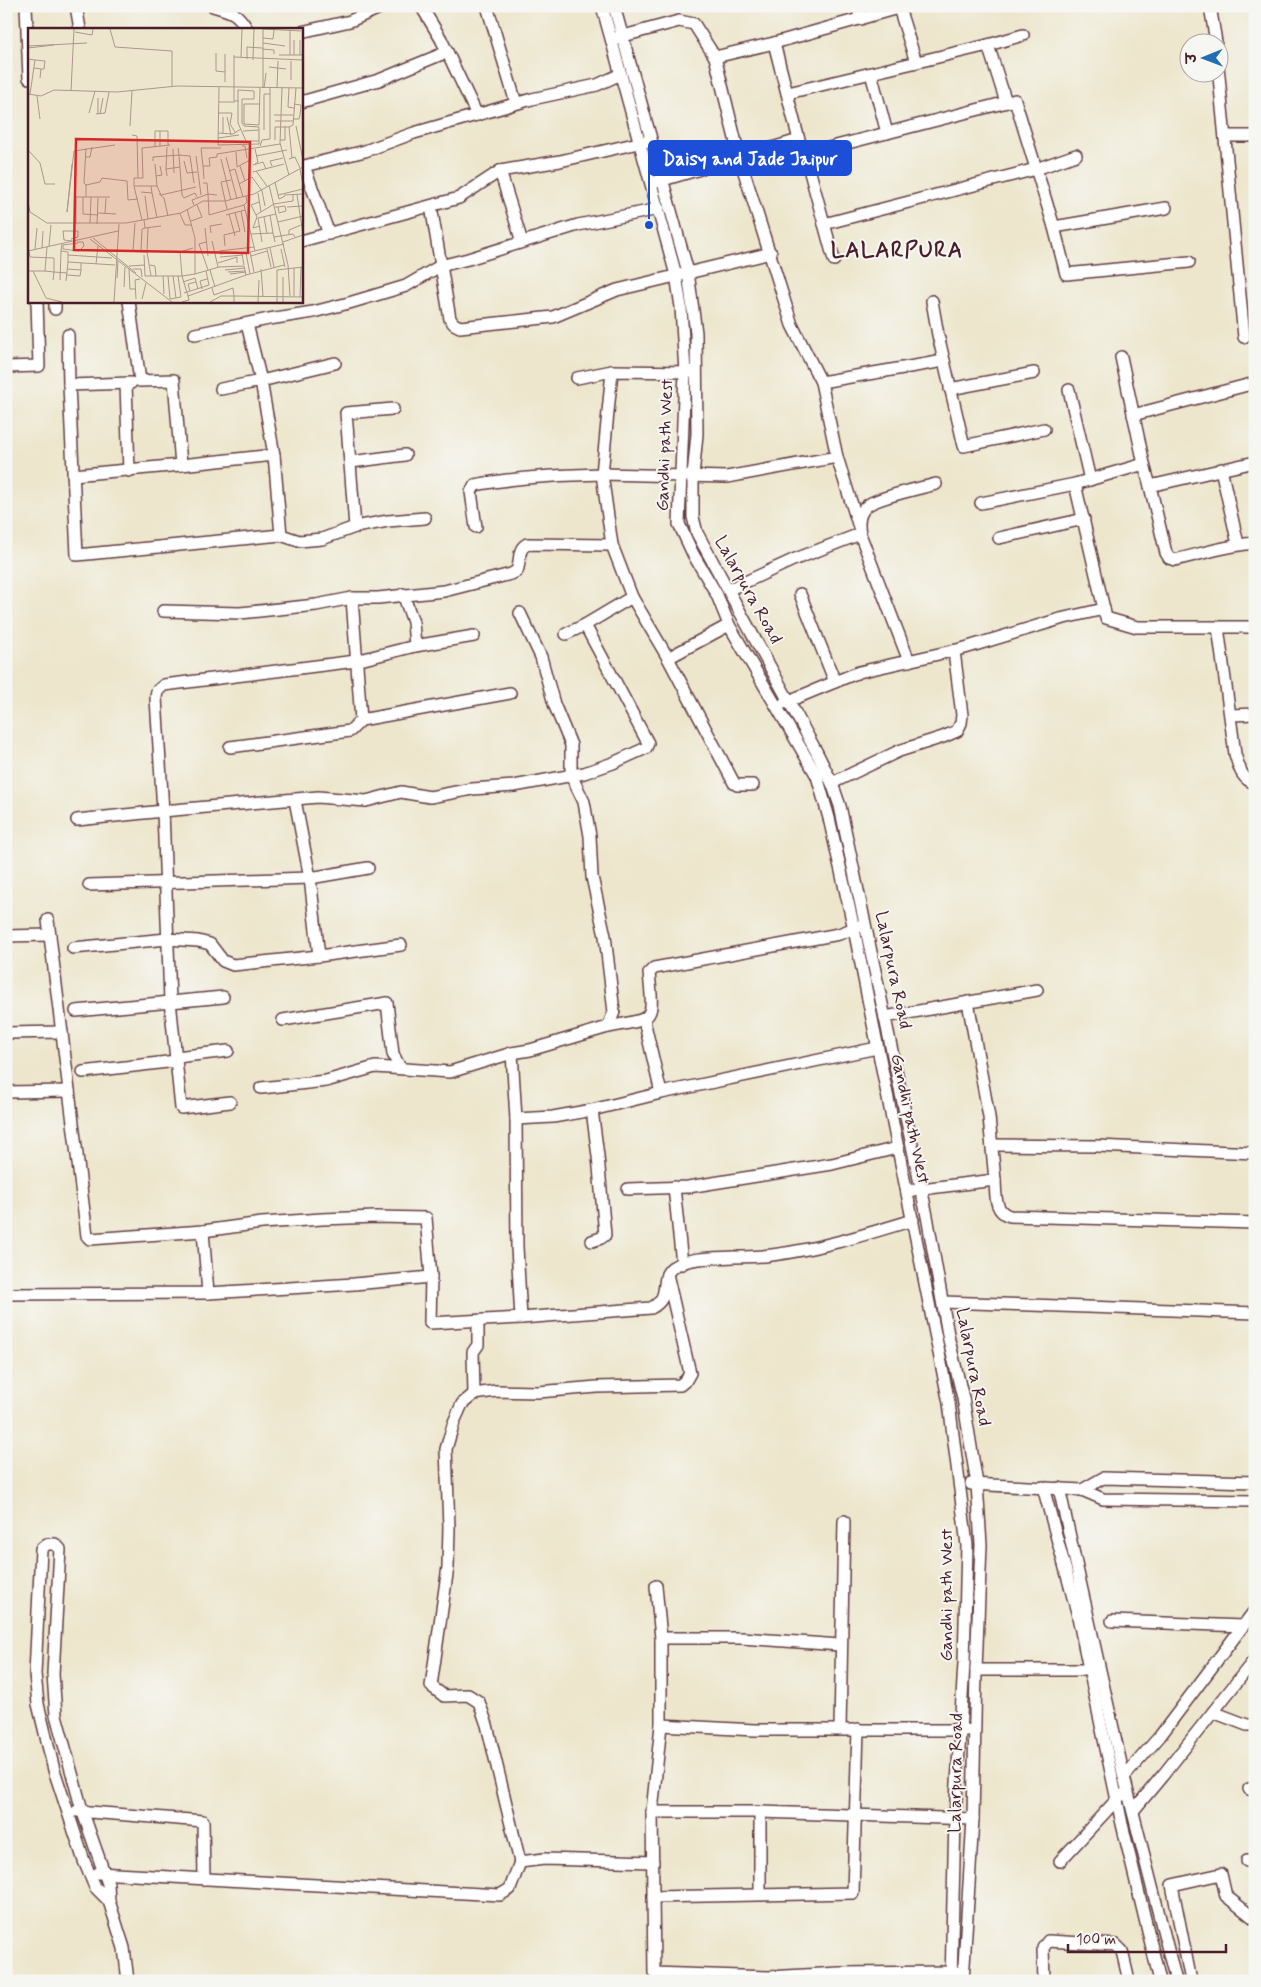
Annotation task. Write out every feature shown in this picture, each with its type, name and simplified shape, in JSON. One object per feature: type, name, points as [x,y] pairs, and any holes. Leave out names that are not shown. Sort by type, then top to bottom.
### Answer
[{"type":"street","points":[[26,6],[28,54]]},
{"type":"street","points":[[76,6],[80,28]]},
{"type":"street","points":[[213,6],[230,10],[239,16],[246,28]]},
{"type":"street","points":[[302,32],[350,21],[384,6]]},
{"type":"street","points":[[421,6],[447,52],[477,115]]},
{"type":"street","points":[[487,6],[516,103]]},
{"type":"street","points":[[602,6],[618,38]]},
{"type":"street","points":[[302,241],[458,198],[500,171],[560,161],[646,141],[618,38],[614,6]]},
{"type":"street","points":[[857,6],[861,19]]},
{"type":"street","points":[[1210,6],[1214,32]]},
{"type":"street","points":[[715,57],[774,43],[902,7],[916,62]]},
{"type":"street","points":[[618,38],[679,21],[694,24],[715,57],[740,159],[792,325],[821,382],[837,457],[859,529],[909,661]]},
{"type":"street","points":[[788,93],[988,46],[1023,35]]},
{"type":"street","name":"Gandhi path West","points":[[618,38],[621,74],[646,141],[657,182],[659,209],[682,273],[681,307],[685,372],[679,524],[716,595],[728,625],[817,776],[829,818],[854,929],[949,1404],[968,1545],[955,1818],[951,1977]]},
{"type":"street","points":[[774,43],[799,140],[805,154],[834,260]]},
{"type":"street","points":[[988,46],[1006,102]]},
{"type":"street","points":[[302,102],[379,80],[447,52]]},
{"type":"street","points":[[871,73],[887,133]]},
{"type":"street","points":[[329,234],[304,166],[365,150],[414,133],[516,103],[597,85],[621,74]]},
{"type":"street","points":[[1219,82],[1244,337]]},
{"type":"street","points":[[805,154],[1015,100],[1066,274],[1189,262]]},
{"type":"street","points":[[1224,136],[1255,136]]},
{"type":"street","points":[[657,182],[799,140]]},
{"type":"street","points":[[824,224],[1036,169],[1076,155]]},
{"type":"street","points":[[500,171],[522,242]]},
{"type":"street","name":"Lalarpura Road","points":[[657,182],[696,333],[698,372],[697,434],[693,476],[693,517],[697,533],[832,783],[840,806],[921,1188],[949,1340],[963,1398],[977,1484],[981,1545],[974,1730],[973,1819],[964,1976]]},
{"type":"street","points":[[431,206],[450,320],[460,327],[553,317],[617,290],[771,253]]},
{"type":"street","points":[[1054,228],[1166,208]]},
{"type":"street","points":[[195,334],[313,312],[406,286],[440,266],[578,226],[659,209]]},
{"type":"street","points":[[932,301],[964,446],[1044,429]]},
{"type":"street","points":[[6,367],[39,366],[37,302]]},
{"type":"street","points":[[129,302],[140,381]]},
{"type":"street","points":[[247,324],[261,381],[274,455],[281,535]]},
{"type":"street","points":[[68,335],[77,555],[281,535],[299,541],[322,539],[356,528],[426,518]]},
{"type":"street","points":[[1121,357],[1166,554],[1169,558],[1175,560],[1238,544],[1255,543]]},
{"type":"street","points":[[821,382],[944,361]]},
{"type":"street","points":[[220,389],[335,363]]},
{"type":"street","points":[[612,372],[602,474],[612,545],[632,597],[668,658],[734,783],[737,785],[752,785]]},
{"type":"street","points":[[576,378],[612,372],[698,372]]},
{"type":"street","points":[[950,389],[1034,373]]},
{"type":"street","points":[[69,385],[126,384],[140,381],[174,380],[181,465]]},
{"type":"street","points":[[1133,415],[1255,383]]},
{"type":"street","points":[[126,384],[129,471]]},
{"type":"street","points":[[1069,390],[1090,480]]},
{"type":"street","points":[[356,528],[346,413],[393,409]]},
{"type":"street","points":[[73,475],[129,471],[274,455]]},
{"type":"street","points":[[351,462],[405,455]]},
{"type":"street","points":[[476,527],[471,492],[475,485],[510,478],[602,474],[727,477],[837,457]]},
{"type":"street","points":[[1150,486],[1221,468],[1255,462]]},
{"type":"street","points":[[981,504],[1075,484],[1144,464]]},
{"type":"street","points":[[1221,468],[1238,544]]},
{"type":"street","points":[[859,529],[860,516],[867,506],[876,501],[936,484]]},
{"type":"street","points":[[1075,484],[1106,618],[1137,627],[1255,627]]},
{"type":"street","points":[[999,538],[1084,519]]},
{"type":"street","points":[[728,590],[859,529]]},
{"type":"street","points":[[163,611],[240,613],[316,605],[352,598],[378,598],[444,591],[511,574],[517,570],[520,563],[522,546],[527,544],[612,545]]},
{"type":"street","points":[[403,594],[413,622],[416,646]]},
{"type":"street","points":[[800,594],[835,682]]},
{"type":"street","points":[[566,634],[632,597]]},
{"type":"street","points":[[352,598],[361,720]]},
{"type":"street","points":[[777,706],[859,672],[954,651],[1060,619],[1104,609]]},
{"type":"street","points":[[520,613],[541,657],[554,704],[571,745],[572,775],[584,802],[590,836],[592,877],[605,936],[614,1012],[608,1027]]},
{"type":"street","points":[[77,820],[318,797],[366,801],[401,792],[430,796],[472,789],[514,786],[584,773],[613,763],[646,748],[648,743],[585,625]]},
{"type":"street","points":[[668,658],[728,625]]},
{"type":"street","points":[[1218,627],[1235,754],[1241,773],[1251,782],[1255,783]]},
{"type":"street","points":[[230,1102],[181,1108],[170,1001],[163,811],[156,698],[160,688],[164,685],[356,661],[416,646],[474,636]]},
{"type":"street","points":[[832,783],[899,751],[943,737],[957,730],[962,715],[954,651]]},
{"type":"street","points":[[230,747],[350,731],[361,720],[510,693]]},
{"type":"street","points":[[1231,715],[1255,714]]},
{"type":"street","points":[[295,800],[310,878],[319,956]]},
{"type":"street","points":[[89,885],[310,878],[368,868]]},
{"type":"street","points":[[48,920],[87,1236],[90,1239],[203,1231],[262,1223],[322,1219],[426,1218],[431,1277],[430,1323],[651,1308],[659,1304],[663,1297],[667,1274],[674,1267],[682,1264],[697,1259],[771,1256],[849,1239],[913,1220]]},
{"type":"street","points":[[661,1093],[644,1020],[652,1007],[649,974],[654,968],[839,934],[866,924]]},
{"type":"street","points":[[6,936],[50,935]]},
{"type":"street","points":[[73,948],[167,939],[204,942],[210,944],[223,961],[233,965],[401,945]]},
{"type":"street","points":[[885,1017],[1037,990]]},
{"type":"street","points":[[76,1010],[223,996]]},
{"type":"street","points":[[968,1002],[992,1144],[999,1209],[1003,1214],[1010,1216],[1255,1223]]},
{"type":"street","points":[[283,1020],[386,1003],[393,1054],[400,1068]]},
{"type":"street","points":[[262,1088],[326,1081],[375,1067],[450,1072],[608,1027],[644,1020]]},
{"type":"street","points":[[6,1033],[62,1032]]},
{"type":"street","points":[[516,1119],[553,1117],[592,1110],[661,1093],[878,1048]]},
{"type":"street","points":[[83,1072],[228,1051]]},
{"type":"street","points":[[512,1053],[516,1119],[517,1247],[521,1318]]},
{"type":"street","points":[[6,1092],[70,1091]]},
{"type":"street","points":[[592,1110],[605,1235],[592,1241]]},
{"type":"street","points":[[992,1144],[1097,1146],[1255,1153]]},
{"type":"street","points":[[628,1189],[688,1186],[832,1164],[898,1148]]},
{"type":"street","points":[[907,1192],[921,1188],[995,1180]]},
{"type":"street","points":[[674,1187],[682,1264]]},
{"type":"street","points":[[203,1231],[208,1293]]},
{"type":"street","points":[[89,1874],[104,1873],[500,1895],[510,1889],[520,1862],[487,1725],[479,1702],[468,1696],[444,1696],[431,1686],[448,1567],[449,1527],[446,1449],[454,1422],[462,1404],[474,1394],[496,1391],[538,1392],[597,1387],[680,1385],[690,1373],[667,1274]]},
{"type":"street","points":[[6,1294],[208,1293],[431,1277]]},
{"type":"street","points":[[943,1302],[1255,1313]]},
{"type":"street","points":[[474,1394],[473,1352],[478,1345],[478,1321]]},
{"type":"street","points":[[1082,1490],[1103,1478],[1255,1482]]},
{"type":"street","points":[[961,1485],[977,1484],[1082,1490],[1103,1499],[1255,1501]]},
{"type":"street","points":[[1042,1487],[1077,1612],[1088,1670],[1158,1975]]},
{"type":"street","points":[[1059,1488],[1126,1782],[1176,1981]]},
{"type":"street","points":[[840,1729],[840,1645],[844,1520]]},
{"type":"street","points":[[109,1901],[95,1886],[89,1874],[54,1770],[38,1704],[35,1674],[41,1549],[47,1544],[55,1544],[60,1549],[53,1674],[58,1721],[82,1810],[108,1884],[109,1901],[124,1948],[128,1981]]},
{"type":"street","points":[[656,1586],[661,1638],[661,1725],[652,1812],[654,1977],[840,1973],[964,1976]]},
{"type":"street","points":[[1060,1861],[1117,1799],[1126,1782],[1255,1610]]},
{"type":"street","points":[[1112,1621],[1242,1626]]},
{"type":"street","points":[[661,1638],[741,1638],[840,1645]]},
{"type":"street","points":[[1133,1811],[1255,1659]]},
{"type":"street","points":[[976,1670],[1100,1670]]},
{"type":"street","points":[[1213,1712],[1247,1725],[1255,1725]]},
{"type":"street","points":[[42,1721],[58,1721]]},
{"type":"street","points":[[661,1725],[755,1730],[974,1730]]},
{"type":"street","points":[[653,1897],[853,1893],[858,1729]]},
{"type":"street","points":[[54,1770],[70,1764]]},
{"type":"street","points":[[68,1811],[82,1810],[203,1821],[204,1879]]},
{"type":"street","points":[[652,1812],[760,1812],[973,1819]]},
{"type":"street","points":[[760,1812],[760,1894]]},
{"type":"street","points":[[520,1862],[544,1859],[653,1862]]},
{"type":"street","points":[[1191,1981],[1172,1885],[1221,1874],[1226,1896],[1255,1919]]},
{"type":"street","points":[[1138,1889],[1152,1885]]},
{"type":"street","points":[[1044,1981],[1043,1948],[1048,1941],[1120,1947],[1129,1981]]},
{"type":"street","points":[[1158,1975],[1171,1961],[1186,1952]]},
{"type":"place","name":"Daisy and Jade Jaipur","points":[[649,225]]},
{"type":"district","name":"LALARPURA","points":[[897,251]]}]
